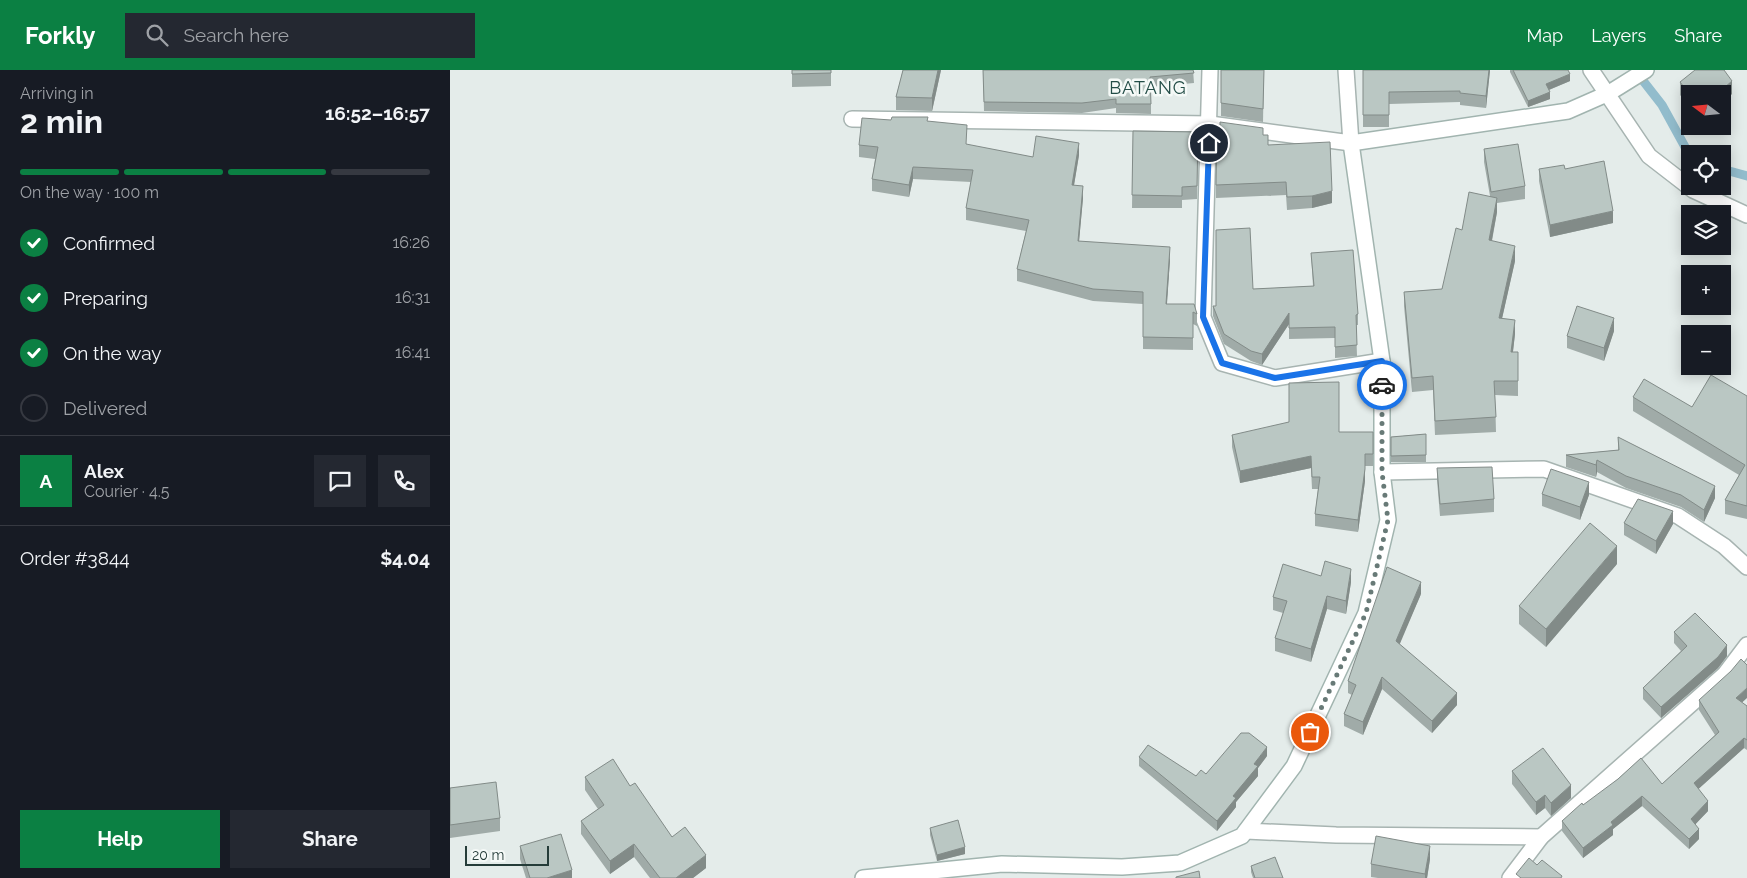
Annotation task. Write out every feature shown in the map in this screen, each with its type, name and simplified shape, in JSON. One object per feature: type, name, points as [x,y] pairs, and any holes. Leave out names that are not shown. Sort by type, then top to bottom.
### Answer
[{"type":"street","points":[[1210,70],[1210,124],[1203,317],[1222,363],[1275,378],[1382,361]]},
{"type":"street","points":[[863,878],[1002,864],[1122,866],[1180,863],[1242,836],[1294,766],[1366,613],[1388,520],[1382,472],[1382,361],[1351,142],[1346,70]]},
{"type":"street","points":[[1591,70],[1614,90],[1649,156],[1693,190],[1747,215]]},
{"type":"street","points":[[852,119],[1210,124],[1351,142],[1568,111],[1614,90],[1646,70]]},
{"type":"street","points":[[1382,472],[1544,469],[1678,516],[1724,546],[1747,567]]},
{"type":"street","points":[[1510,878],[1541,837],[1726,674],[1747,645]]},
{"type":"street","points":[[1246,831],[1336,835],[1541,837]]},
{"type":"building","points":[[792,70],[831,70],[831,73],[792,74]]},
{"type":"building","points":[[903,70],[938,70],[932,98],[896,97]]},
{"type":"building","points":[[983,70],[1193,70],[1194,73],[1150,77],[1151,104],[1116,104],[1116,99],[1082,103],[984,102]]},
{"type":"building","points":[[1221,70],[1264,70],[1263,109],[1221,103]]},
{"type":"building","points":[[1363,70],[1489,70],[1486,96],[1460,93],[1460,91],[1389,92],[1389,115],[1363,115]]},
{"type":"building","points":[[1513,70],[1568,70],[1570,74],[1546,84],[1550,92],[1528,101]]},
{"type":"building","points":[[1695,70],[1724,70],[1732,81],[1727,85],[1682,85],[1680,82]]},
{"type":"building","points":[[892,117],[928,117],[927,121],[967,125],[966,144],[1033,157],[1036,136],[1079,143],[1072,185],[1083,186],[1078,241],[1170,247],[1166,304],[1194,304],[1197,314],[1193,312],[1193,338],[1143,337],[1143,292],[1093,289],[1017,269],[1029,220],[966,208],[973,170],[913,167],[909,185],[872,179],[878,147],[859,145],[862,118],[891,120]]},
{"type":"building","points":[[1220,122],[1263,128],[1263,135],[1268,135],[1268,145],[1330,142],[1332,191],[1312,196],[1287,197],[1286,182],[1216,185],[1217,132],[1220,133]]},
{"type":"building","points":[[1133,131],[1198,132],[1197,186],[1182,187],[1182,196],[1132,195]]},
{"type":"building","points":[[1518,144],[1525,186],[1491,192],[1484,149]]},
{"type":"building","points":[[1604,161],[1613,211],[1550,225],[1539,169],[1564,165],[1565,169]]},
{"type":"building","points":[[1469,192],[1497,198],[1489,240],[1515,246],[1499,318],[1515,320],[1511,352],[1518,352],[1518,381],[1494,381],[1496,417],[1435,421],[1433,376],[1412,378],[1404,292],[1442,289],[1456,228],[1462,230]]},
{"type":"building","points":[[1250,228],[1253,289],[1314,286],[1311,253],[1353,250],[1358,314],[1356,315],[1357,345],[1335,347],[1335,327],[1289,328],[1289,313],[1262,354],[1251,351],[1224,334],[1213,306],[1216,306],[1216,230]]},
{"type":"building","points":[[1577,306],[1614,318],[1604,348],[1567,336]]},
{"type":"building","points":[[1711,375],[1747,396],[1747,506],[1725,500],[1745,465],[1633,397],[1644,379],[1692,407]]},
{"type":"building","points":[[1339,382],[1339,432],[1373,432],[1373,454],[1365,454],[1365,469],[1358,520],[1315,514],[1320,477],[1312,477],[1311,456],[1240,471],[1232,435],[1289,422],[1289,383]]},
{"type":"building","points":[[1426,434],[1426,455],[1391,456],[1391,437]]},
{"type":"building","points":[[1618,437],[1715,486],[1704,510],[1681,495],[1626,476],[1597,460],[1596,465],[1566,455],[1619,450]]},
{"type":"building","points":[[1492,467],[1494,499],[1440,504],[1437,468]]},
{"type":"building","points":[[1551,469],[1589,482],[1580,507],[1542,494]]},
{"type":"building","points":[[1638,499],[1673,511],[1656,541],[1624,523]]},
{"type":"building","points":[[1590,523],[1617,546],[1546,629],[1519,606]]},
{"type":"building","points":[[1325,561],[1351,569],[1346,601],[1327,596],[1311,649],[1275,638],[1287,601],[1273,597],[1283,564],[1321,576]]},
{"type":"building","points":[[1387,567],[1421,582],[1396,641],[1457,693],[1432,721],[1382,677],[1363,722],[1344,714],[1356,685],[1348,681]]},
{"type":"building","points":[[1695,613],[1727,645],[1718,657],[1661,707],[1643,688],[1687,646],[1674,632]]},
{"type":"building","points":[[1741,659],[1747,665],[1747,688],[1736,698],[1747,706],[1747,740],[1744,738],[1694,783],[1708,801],[1691,819],[1699,829],[1689,839],[1642,796],[1611,822],[1613,825],[1583,848],[1562,821],[1582,803],[1583,805],[1618,779],[1641,758],[1662,784],[1719,732],[1699,700],[1731,671]]},
{"type":"building","points":[[1241,733],[1249,733],[1267,747],[1254,764],[1258,766],[1233,796],[1236,798],[1217,821],[1139,757],[1148,745],[1196,776],[1201,770],[1206,774]]},
{"type":"building","points":[[1543,748],[1571,785],[1551,803],[1545,795],[1536,802],[1512,771]]},
{"type":"building","points":[[613,759],[630,786],[635,783],[672,837],[685,827],[706,855],[676,878],[660,878],[634,844],[610,861],[581,821],[604,805],[585,777]]},
{"type":"building","points":[[496,782],[500,818],[450,825],[450,788]]},
{"type":"building","points":[[958,820],[965,847],[937,855],[930,828]]},
{"type":"building","points":[[561,834],[572,870],[547,878],[530,878],[520,846]]},
{"type":"building","points":[[1376,836],[1430,846],[1425,874],[1371,864]]},
{"type":"building","points":[[1275,857],[1283,878],[1255,878],[1251,866]]},
{"type":"building","points":[[1529,858],[1537,865],[1542,860],[1562,876],[1561,878],[1521,878],[1516,874]]},
{"type":"building","points":[[1199,871],[1200,878],[1176,878],[1176,877]]},
{"type":"waterway","points":[[1637,73],[1662,105],[1684,145]]},
{"type":"waterway","points":[[1731,172],[1747,176]]},
{"type":"way so far","points":[[1310,732],[1366,613],[1388,520],[1382,472],[1382,385]]},
{"type":"district","name":"BATANG","points":[[1148,87]]},
{"type":"route","points":[[1209,143],[1203,317],[1222,363],[1275,378],[1382,361],[1382,385]]}]
